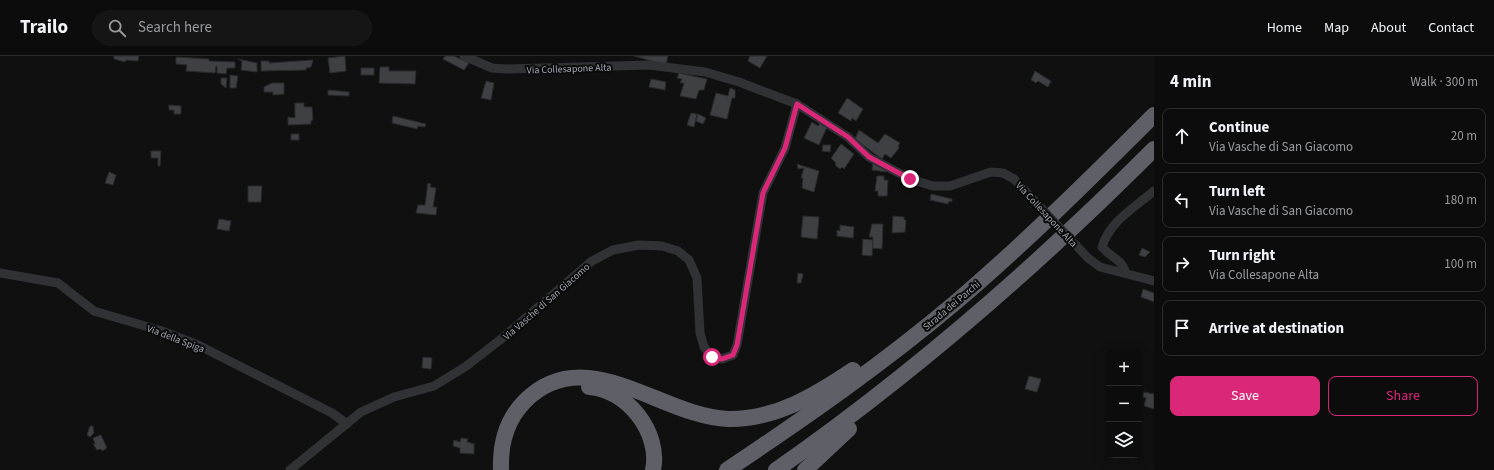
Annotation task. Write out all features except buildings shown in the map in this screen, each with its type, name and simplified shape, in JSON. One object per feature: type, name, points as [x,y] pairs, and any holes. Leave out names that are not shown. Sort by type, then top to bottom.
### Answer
[{"type":"highway","name":"Strada dei Parchi","points":[[727,470],[838,394],[956,302],[1154,115]]},
{"type":"highway","points":[[776,470],[914,368],[1071,231],[1154,149]]},
{"type":"highway","points":[[501,470],[502,441],[507,427],[514,415],[531,395],[555,382],[585,378],[602,380],[621,384],[670,404],[708,417],[728,419],[752,417],[794,405],[816,393],[871,358],[920,321],[956,302]]},
{"type":"highway","points":[[805,470],[850,428],[894,393],[914,368]]},
{"type":"highway","points":[[511,470],[511,446],[515,430],[523,418],[533,406],[546,397],[563,390],[578,387],[594,388],[608,392],[620,398],[633,409],[643,422],[650,436],[653,449],[653,470]]},
{"type":"street","name":"Via Collesapone Alta","points":[[464,56],[492,68],[578,68],[649,65],[705,72],[739,82],[797,104],[848,137],[869,157],[910,179],[933,186],[950,186],[991,172],[1003,173],[1014,179],[1088,258],[1100,267],[1154,282]]},
{"type":"street","name":"Via Vasche di San Giacomo","points":[[290,470],[361,412],[394,397],[434,386],[465,367],[506,335],[592,261],[613,250],[639,245],[667,248],[678,252],[689,260],[697,278],[700,333],[704,348],[712,357],[722,359],[733,355],[737,345],[763,193],[785,148],[797,104]]},
{"type":"street","points":[[1126,273],[1120,261],[1107,254],[1102,247],[1106,234],[1118,220],[1154,192]]},
{"type":"street","name":"Via della Spiga","points":[[0,273],[58,283],[94,311],[162,331],[198,345],[332,413],[347,424]]},
{"type":"route","points":[[712,357],[722,359],[733,355],[737,345],[763,193],[785,148],[797,104],[848,137],[869,157],[910,179]]}]
